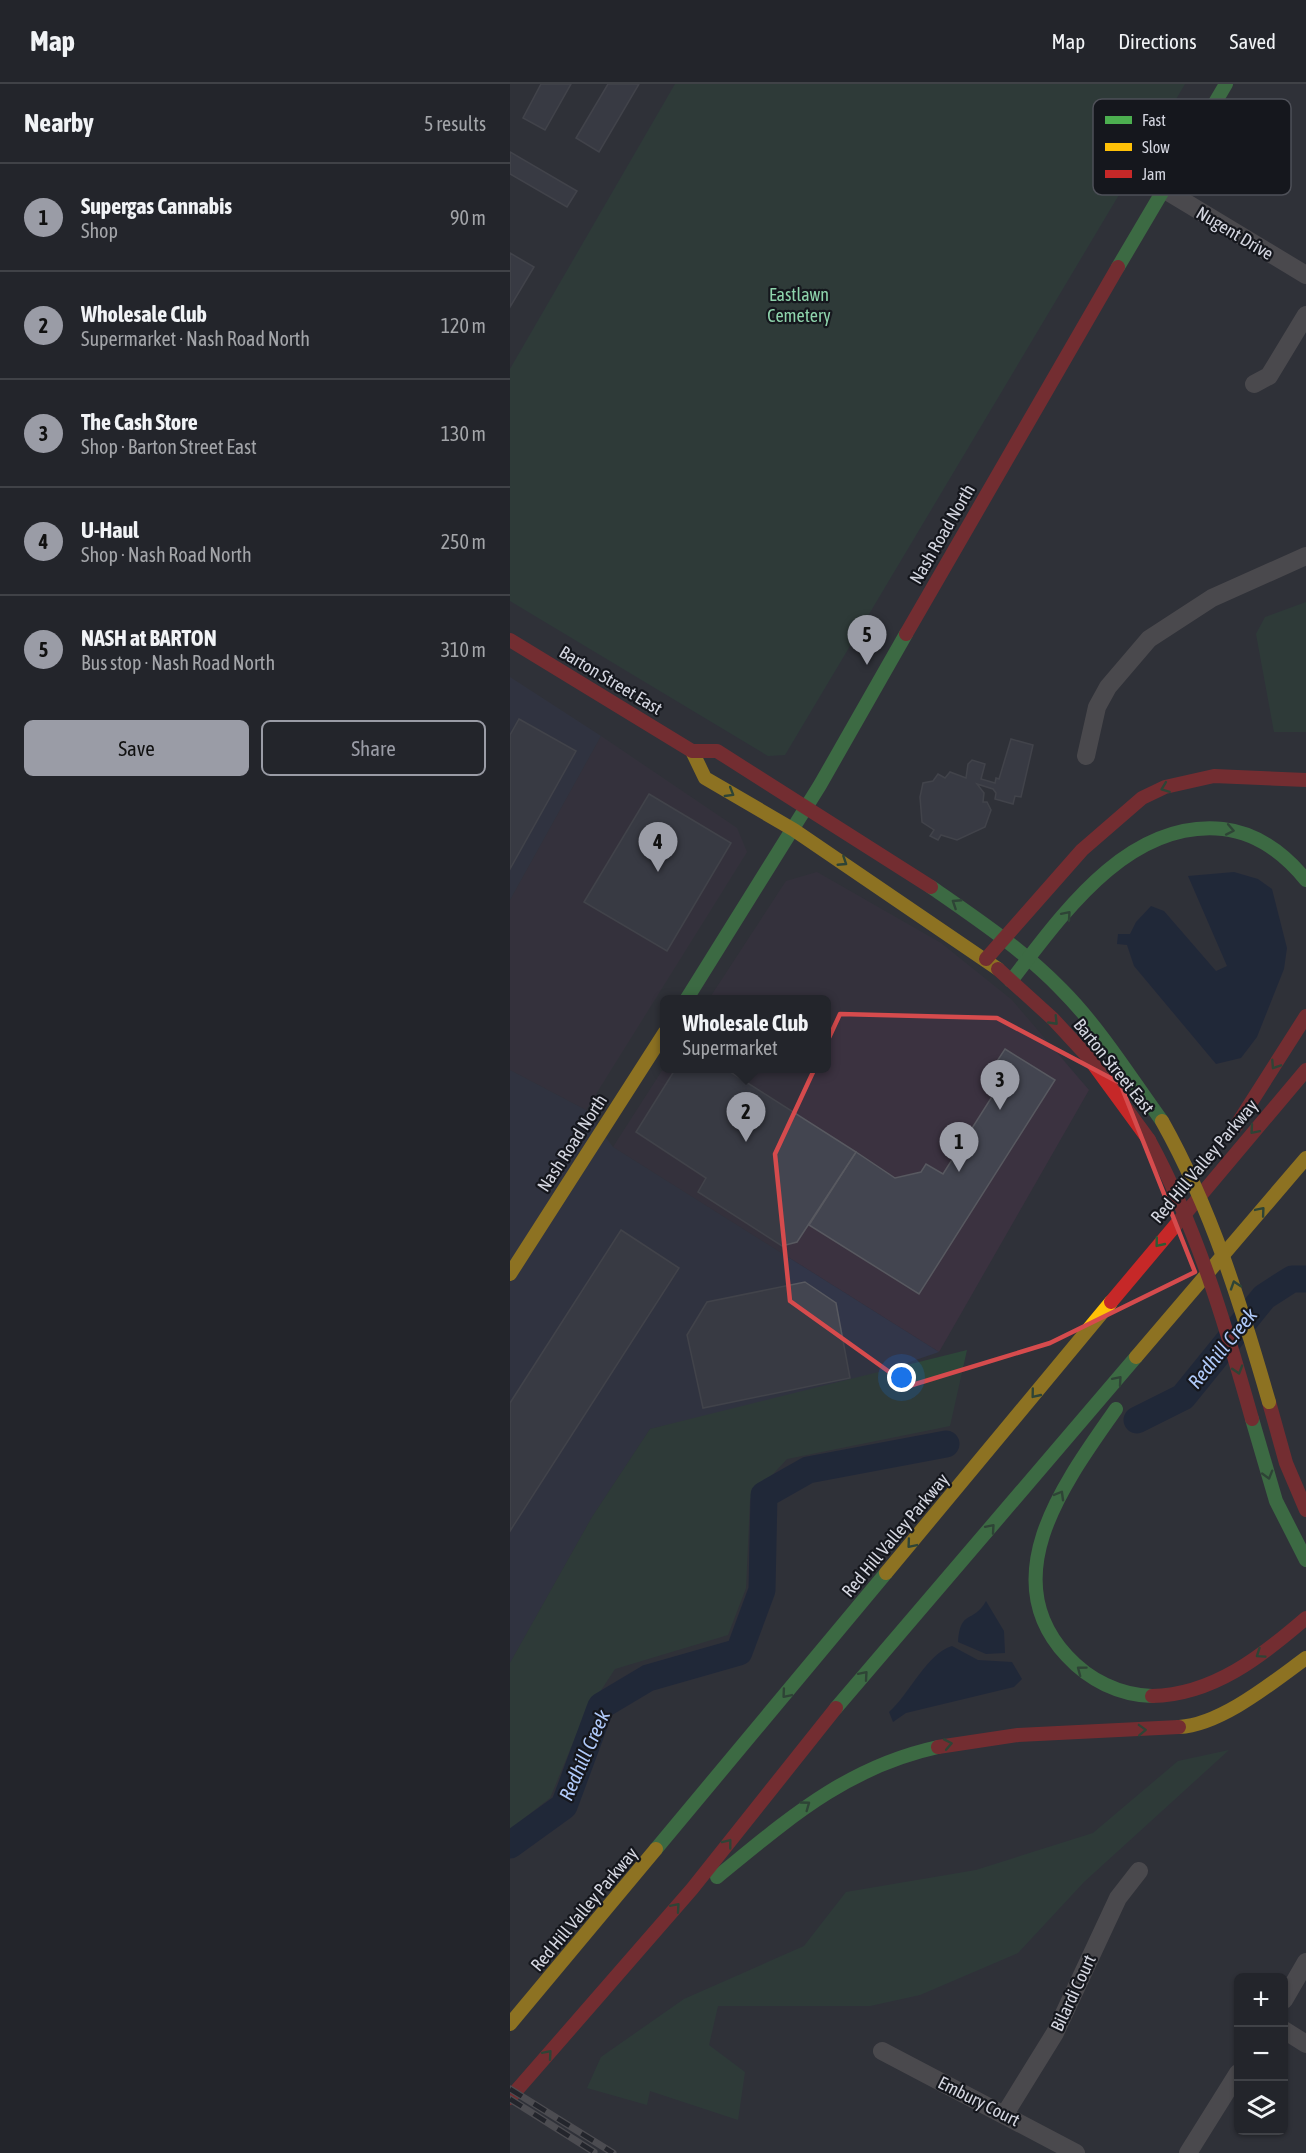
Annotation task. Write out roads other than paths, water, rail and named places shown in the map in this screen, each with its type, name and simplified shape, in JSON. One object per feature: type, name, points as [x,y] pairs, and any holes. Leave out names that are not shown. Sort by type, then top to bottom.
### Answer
[{"type":"main road","name":"Nash Road North","points":[[1217,99],[1226,84]]},
{"type":"main road","name":"Nash Road North","points":[[689,995],[794,830],[982,499],[1162,195]]},
{"type":"main road","name":"Barton Street East","points":[[510,640],[692,751],[717,752],[807,807],[1004,937],[1070,999],[1105,1042],[1162,1121],[1209,1214],[1245,1319],[1286,1463],[1306,1510]]},
{"type":"main road","name":"Barton Street East","points":[[692,751],[705,778],[794,830],[986,959],[1053,1019],[1089,1058],[1149,1140],[1182,1200],[1200,1248],[1276,1501],[1306,1560]]},
{"type":"main road","points":[[986,959],[1082,850],[1142,798],[1165,787],[1214,776],[1306,780]]},
{"type":"main road","points":[[1011,981],[1084,894],[1117,863],[1140,846],[1168,832],[1207,827],[1249,834],[1273,846],[1297,867],[1306,880]]},
{"type":"main road","points":[[1209,1182],[1231,1133],[1306,1016]]},
{"type":"main road","name":"Nash Road North","points":[[510,1274],[660,1040]]},
{"type":"main road","name":"Red Hill Valley Parkway","points":[[510,2024],[1011,1424],[1209,1182],[1306,1070]]},
{"type":"main road","points":[[510,2098],[692,1889],[803,1747],[1306,1158]]},
{"type":"main road","points":[[1137,1378],[1156,1336]]},
{"type":"main road","points":[[1124,1397],[1072,1473],[1053,1507],[1038,1552],[1035,1585],[1038,1602],[1050,1636],[1063,1655],[1096,1681],[1118,1690],[1147,1696],[1174,1695],[1203,1688],[1221,1679],[1288,1634],[1306,1618]]},
{"type":"main road","points":[[692,1889],[715,1879],[814,1800],[856,1774],[892,1760],[934,1747],[977,1739],[1187,1727],[1214,1719],[1242,1704],[1306,1658]]},
{"type":"street","name":"Nugent Drive","points":[[1173,195],[1306,275]]},
{"type":"street","points":[[1254,384],[1269,376],[1306,315]]},
{"type":"street","points":[[1086,756],[1097,707],[1108,687],[1149,639],[1212,598],[1306,556]]},
{"type":"street","name":"Bilardi Court","points":[[1005,2114],[1055,2033],[1118,1898],[1139,1871]]},
{"type":"street","points":[[1288,1993],[1306,1962]]},
{"type":"street","points":[[1288,2033],[1306,2044]]},
{"type":"street","name":"Embury Court","points":[[882,2051],[1076,2153]]},
{"type":"street","points":[[1188,2153],[1234,2081]]},
{"type":"waterway","name":"Redhill Creek","points":[[1137,1420],[1183,1397],[1264,1297],[1292,1279],[1306,1279]]},
{"type":"waterway","name":"Redhill Creek","points":[[510,1845],[564,1806],[601,1706],[648,1678],[739,1652],[762,1590],[764,1495],[808,1470],[946,1444]]},
{"type":"railway","points":[[510,2089],[613,2153]]},
{"type":"railway","points":[[510,2099],[594,2152]]},
{"type":"place","name":"NASH at BARTON","points":[[867,665]]},
{"type":"place","name":"U-Haul","points":[[658,872]]},
{"type":"place","name":"The Cash Store","points":[[1000,1110]]},
{"type":"place","name":"Wholesale Club","points":[[746,1142]]},
{"type":"place","name":"Supergas Cannabis","points":[[959,1172]]},
{"type":"park label","name":"Eastlawn Cemetery","points":[[799,304]]}]
